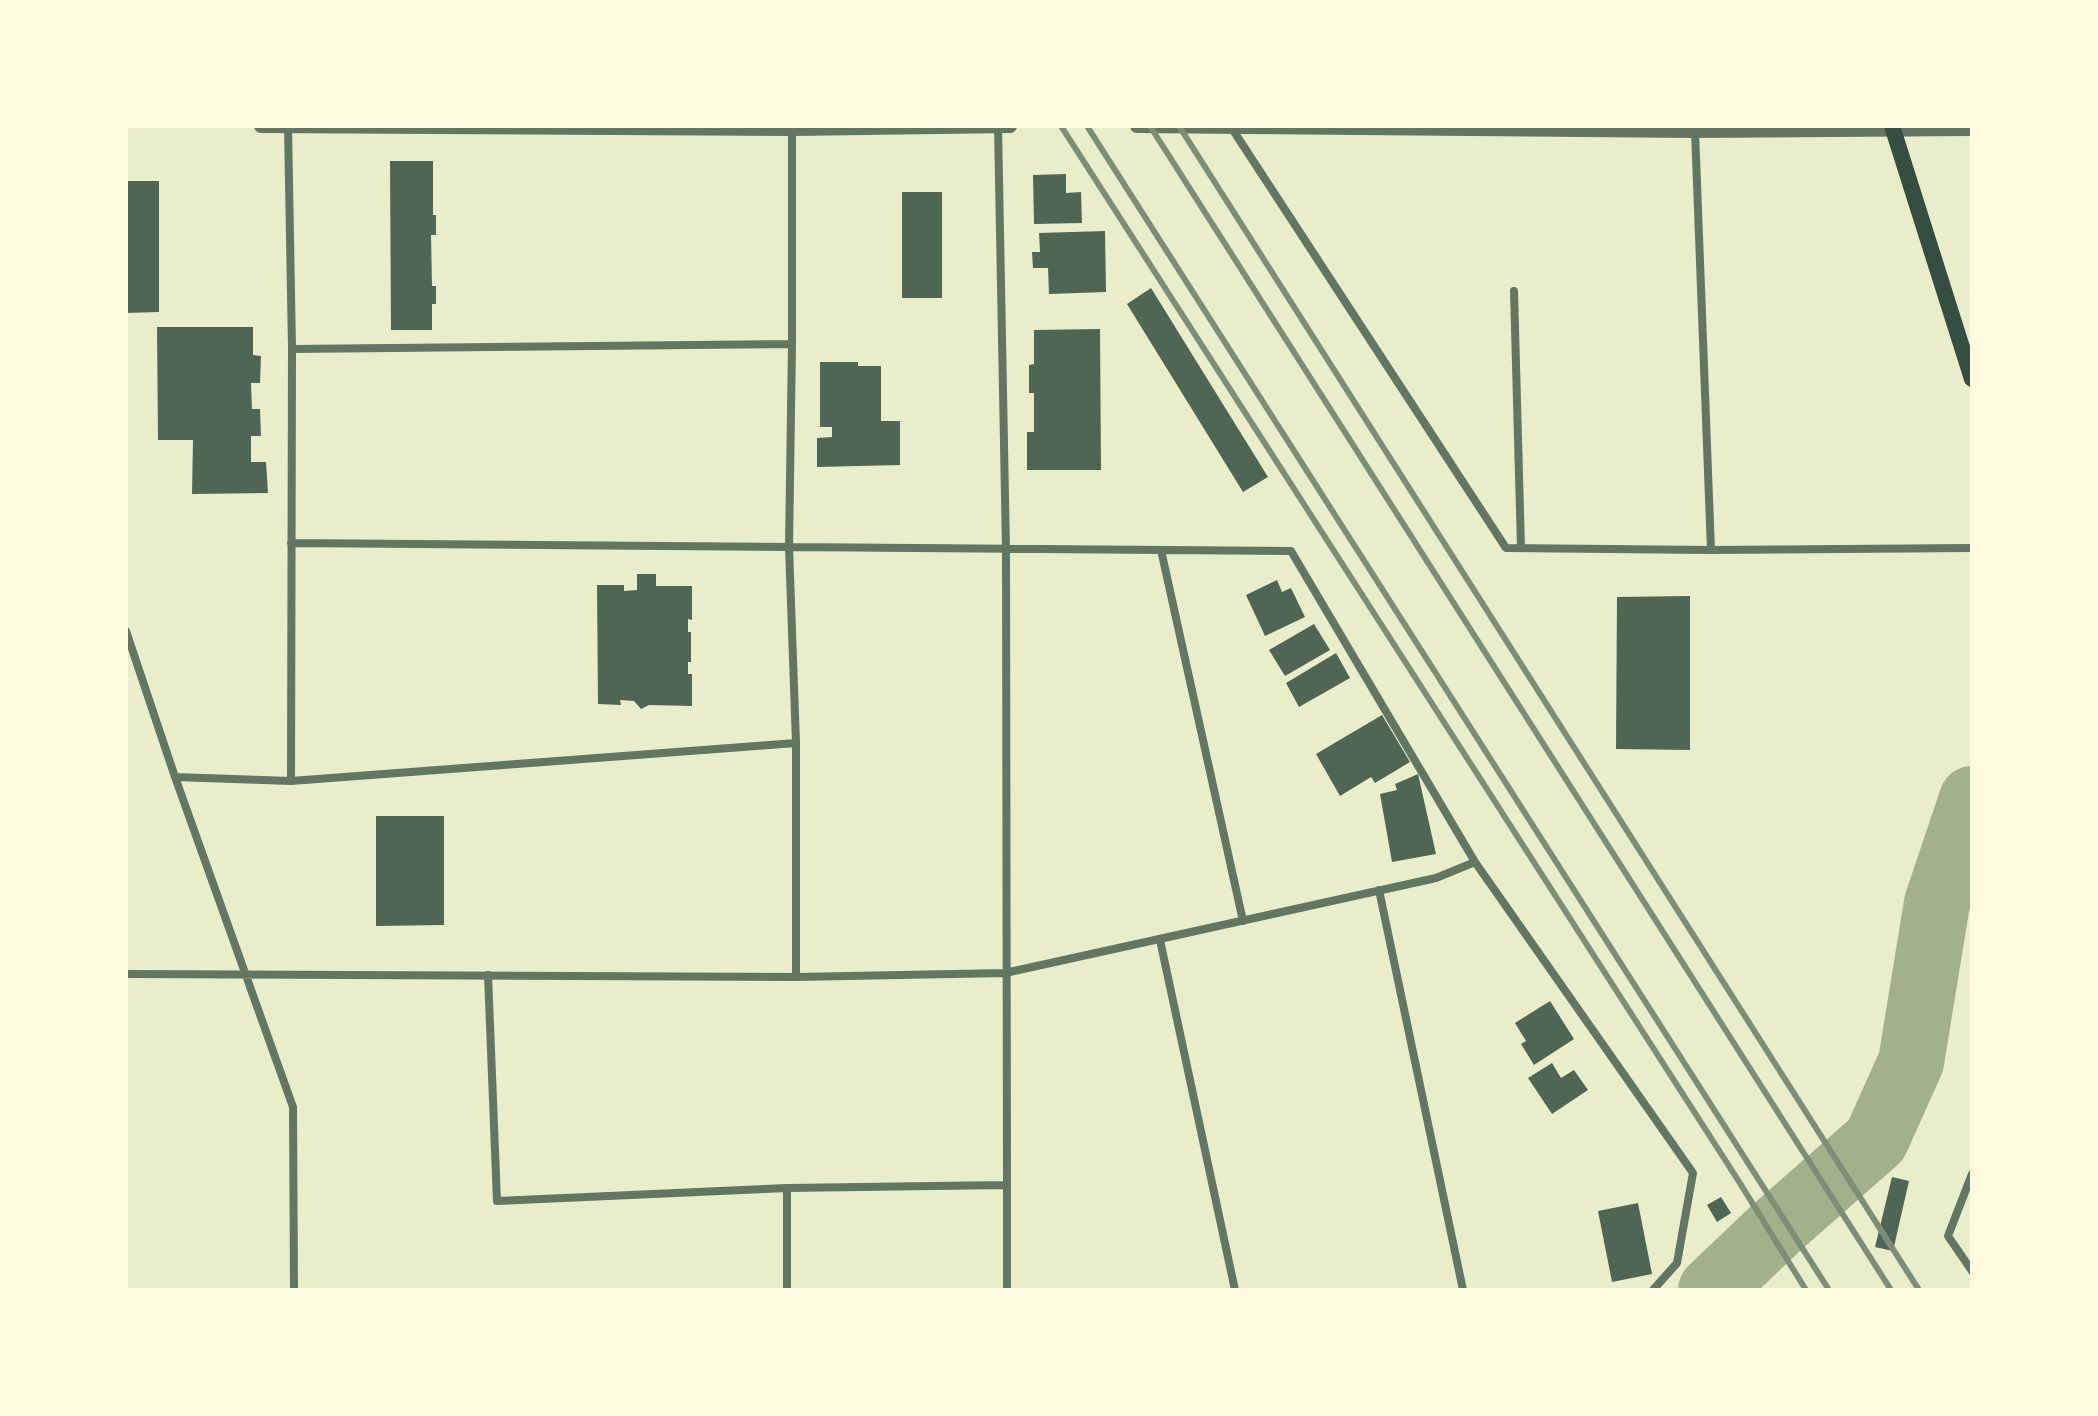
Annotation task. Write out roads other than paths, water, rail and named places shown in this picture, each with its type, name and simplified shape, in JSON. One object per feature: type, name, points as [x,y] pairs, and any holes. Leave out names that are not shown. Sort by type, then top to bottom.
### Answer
[{"type":"main road","points":[[1892,127],[1968,353],[1972,379]]},
{"type":"street","points":[[261,126],[792,129],[1010,126]]},
{"type":"street","points":[[288,126],[292,349],[291,781]]},
{"type":"street","points":[[998,126],[1006,550],[1007,1290]]},
{"type":"street","points":[[1137,126],[1695,131],[1892,127],[1972,129]]},
{"type":"street","points":[[1232,127],[1506,548],[1972,548]]},
{"type":"street","points":[[792,129],[789,547],[796,743],[796,977]]},
{"type":"street","points":[[1695,131],[1711,550]]},
{"type":"street","points":[[1514,291],[1521,548]]},
{"type":"street","points":[[292,349],[792,344]]},
{"type":"street","points":[[291,543],[1291,551],[1475,862],[1693,1173],[1677,1263],[1653,1290]]},
{"type":"street","points":[[1161,550],[1243,921]]},
{"type":"street","points":[[126,631],[293,1107],[294,1290]]},
{"type":"street","points":[[175,777],[291,781],[796,743]]},
{"type":"street","points":[[126,974],[796,977],[1005,973],[1436,878],[1475,862]]},
{"type":"street","points":[[1379,890],[1463,1290]]},
{"type":"street","points":[[1160,940],[1235,1290]]},
{"type":"street","points":[[488,975],[497,1201],[787,1188],[1007,1185]]},
{"type":"street","points":[[1972,1174],[1948,1236],[1972,1271]]},
{"type":"street","points":[[787,1188],[787,1290]]},
{"type":"waterway","points":[[1711,1290],[1876,1140],[1911,1062],[1937,903],[1972,799]]},
{"type":"railway","points":[[1061,126],[1806,1290]]},
{"type":"railway","points":[[1087,126],[1829,1290]]},
{"type":"railway","points":[[1150,126],[1891,1290]]},
{"type":"railway","points":[[1179,126],[1919,1290]]}]
